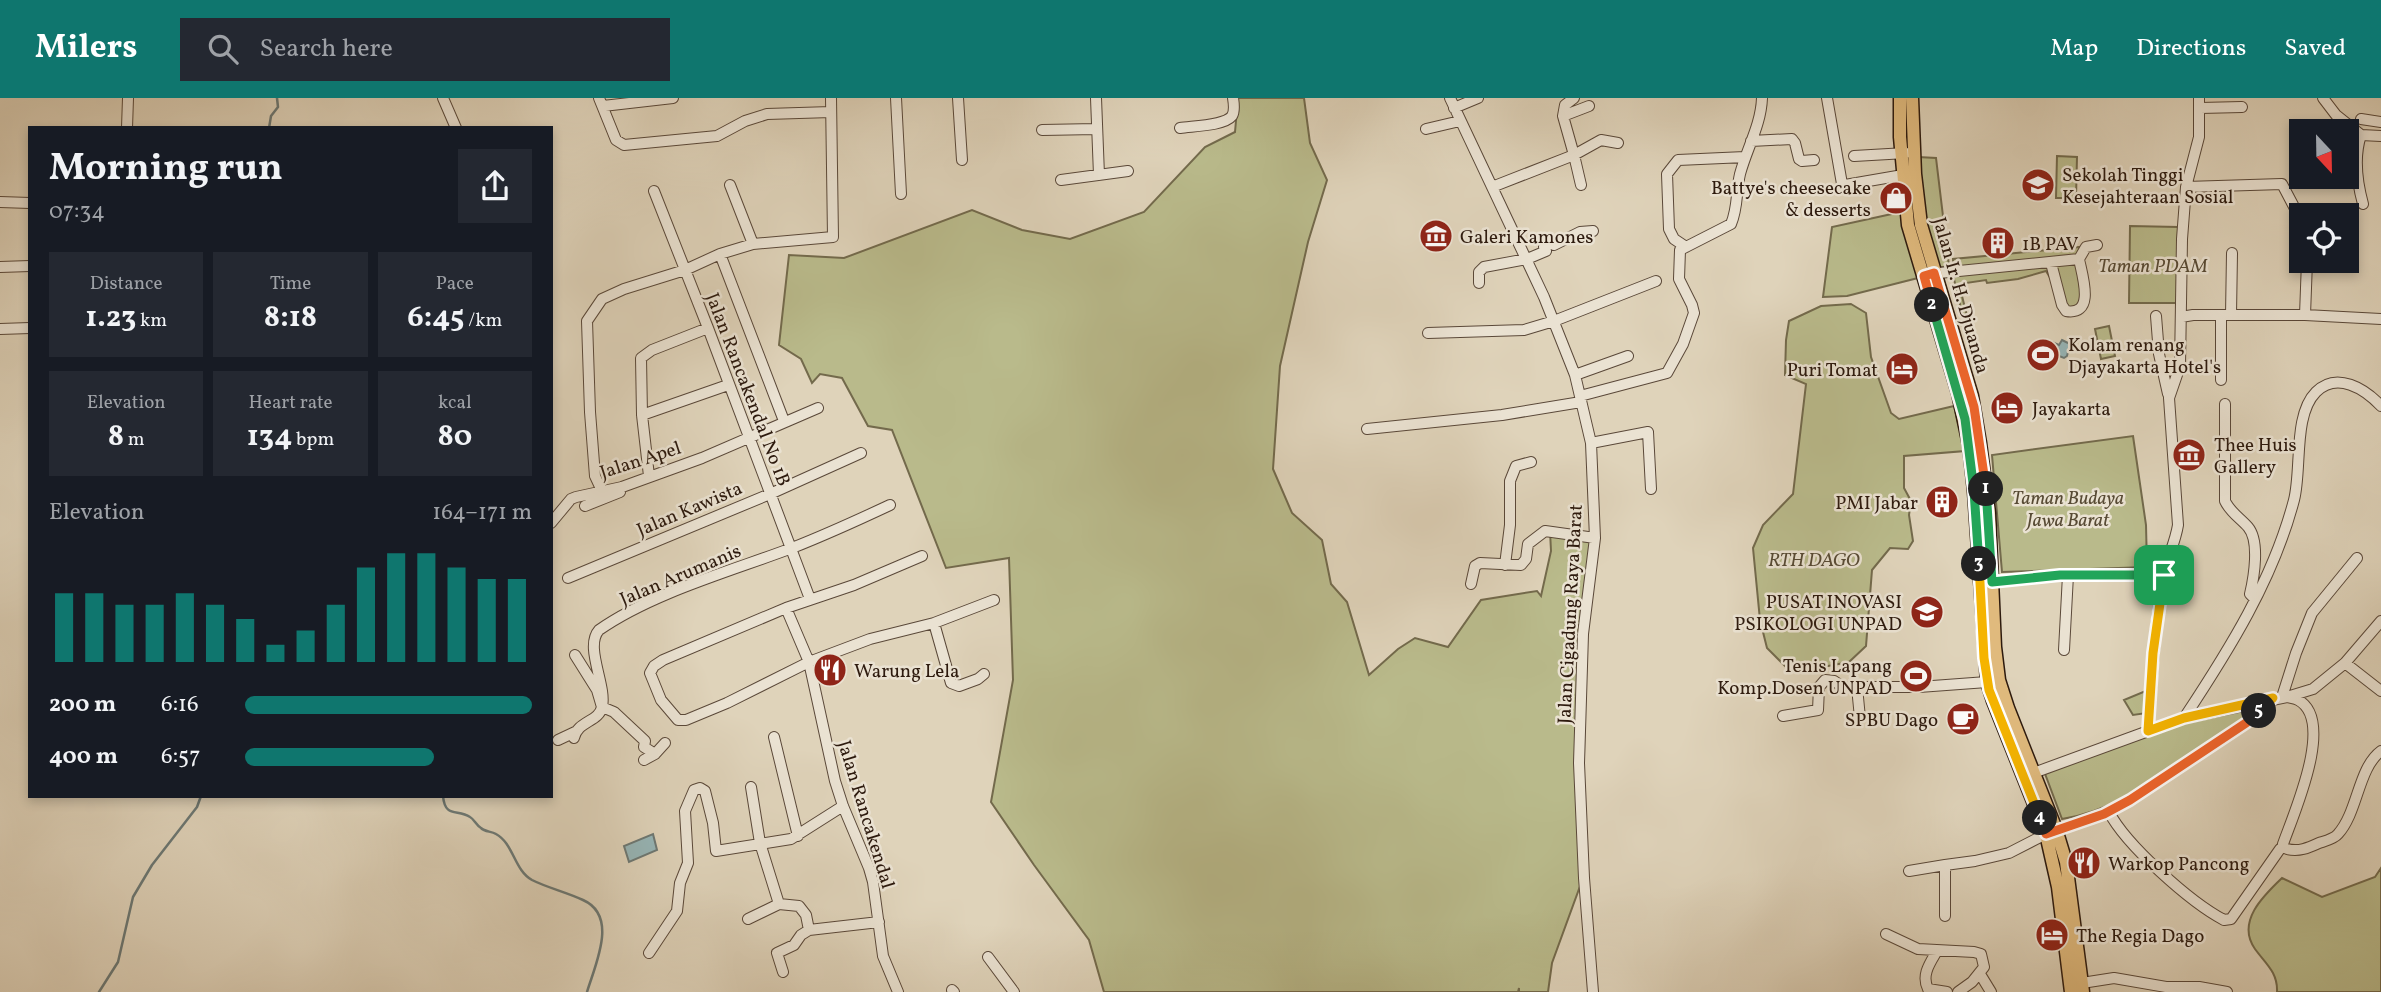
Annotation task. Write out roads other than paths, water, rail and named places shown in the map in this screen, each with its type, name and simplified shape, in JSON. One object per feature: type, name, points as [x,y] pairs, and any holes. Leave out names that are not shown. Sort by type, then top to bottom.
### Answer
[{"type":"main road","name":"Jalan Ir. H. Djuanda","points":[[1900,98],[1929,274],[1965,419],[1999,680],[2029,775],[2068,874],[2083,988]]},
{"type":"main road","name":"Jalan Ir. H. Djuanda","points":[[1912,98],[1903,175],[1908,225],[1929,274]]},
{"type":"main road","name":"Jalan Ir. H. Djuanda","points":[[1986,582],[1987,682],[1993,701],[2029,775]]},
{"type":"main road","name":"Jalan Ir. H. Djuanda","points":[[2051,831],[2071,992]]},
{"type":"street","points":[[127,126],[128,98]]},
{"type":"street","points":[[443,98],[455,126]]},
{"type":"street","points":[[673,98],[659,101],[601,102],[616,140],[624,145],[717,136],[745,121],[767,114],[831,112]]},
{"type":"street","points":[[602,491],[595,476],[587,321],[602,299],[624,289],[685,270],[720,254],[753,244],[833,237],[831,98]]},
{"type":"street","points":[[896,98],[901,194]]},
{"type":"street","points":[[958,98],[962,160]]},
{"type":"street","points":[[1096,98],[1099,175]]},
{"type":"street","points":[[1180,128],[1209,125],[1231,117],[1234,112],[1233,98]]},
{"type":"street","name":"Jalan Cigadung Raya Barat","points":[[1450,98],[1554,321],[1575,375],[1591,443],[1595,538],[1583,634],[1579,762],[1593,992]]},
{"type":"street","points":[[1454,108],[1478,98]]},
{"type":"street","points":[[1574,98],[1565,105],[1563,116],[1581,185]]},
{"type":"street","points":[[1367,429],[1502,415],[1581,399],[1667,373],[1683,344],[1694,313],[1679,279],[1681,249],[1731,223],[1745,158],[1759,119],[1762,98]]},
{"type":"street","points":[[1828,98],[1842,184],[1903,175]]},
{"type":"street","points":[[2323,98],[2336,115],[2361,135],[2381,136]]},
{"type":"street","points":[[2169,398],[2180,366],[2186,187],[2199,137],[2200,103],[2242,107]]},
{"type":"street","points":[[1563,116],[1589,106]]},
{"type":"street","points":[[2361,119],[2381,122]]},
{"type":"street","points":[[1426,129],[1460,121]]},
{"type":"street","points":[[1042,130],[1097,129]]},
{"type":"street","points":[[2361,135],[2356,150],[2359,190],[2363,204]]},
{"type":"street","points":[[1751,141],[1792,139],[1799,159],[1814,160]]},
{"type":"street","points":[[1492,187],[1574,155],[1601,141],[1618,143]]},
{"type":"street","points":[[1854,156],[1907,153]]},
{"type":"street","points":[[1686,247],[1674,239],[1669,229],[1667,174],[1672,165],[1678,160],[1745,158]]},
{"type":"street","points":[[1061,180],[1128,171]]},
{"type":"street","points":[[2186,187],[2282,184],[2292,203]]},
{"type":"street","points":[[730,185],[753,244]]},
{"type":"street","name":"Jalan Rancakendal No 1B","points":[[654,191],[810,599]]},
{"type":"street","points":[[0,202],[28,203]]},
{"type":"street","points":[[1479,283],[1479,272],[1484,267],[1527,259],[1546,250],[1544,247],[1552,243],[1554,245],[1580,232],[1593,232]]},
{"type":"street","points":[[2051,263],[2060,303],[2066,311],[2074,312],[2082,308],[2085,302],[2079,259],[2086,247],[2097,245]]},
{"type":"street","points":[[2221,380],[2232,253]]},
{"type":"street","points":[[720,254],[784,421]]},
{"type":"street","points":[[1929,274],[2079,259]]},
{"type":"street","points":[[0,267],[28,266]]},
{"type":"street","points":[[2305,315],[2307,273]]},
{"type":"street","points":[[1428,333],[1524,330],[1656,281]]},
{"type":"street","points":[[2181,317],[2305,315],[2381,319]]},
{"type":"street","points":[[2148,731],[2153,653],[2164,575],[2174,545],[2178,519],[2169,398],[2158,347],[2155,316]]},
{"type":"street","points":[[0,329],[28,328]]},
{"type":"street","points":[[649,476],[642,415],[641,359],[652,350],[708,328]]},
{"type":"street","points":[[1575,375],[1628,356]]},
{"type":"street","points":[[2184,718],[2239,632],[2270,567],[2294,498],[2304,414],[2310,400],[2318,390],[2341,382],[2354,386],[2381,406]]},
{"type":"street","points":[[642,415],[729,385]]},
{"type":"street","points":[[2225,404],[2225,501],[2229,510],[2250,530],[2256,559],[2249,594],[2255,599]]},
{"type":"street","name":"Jalan Apel","points":[[553,520],[570,499],[622,487],[818,408]]},
{"type":"street","points":[[1591,443],[1648,432],[1651,489]]},
{"type":"street","name":"Jalan Kawista","points":[[568,578],[861,453]]},
{"type":"street","points":[[1505,565],[1510,526],[1510,481],[1516,466],[1531,462]]},
{"type":"street","points":[[585,506],[619,492],[622,487]]},
{"type":"street","name":"Jalan Arumanis","points":[[602,707],[601,680],[594,646],[595,635],[599,630],[688,586],[791,548],[890,505]]},
{"type":"street","points":[[1471,584],[1477,565],[1521,565],[1528,544],[1545,531],[1595,538]]},
{"type":"street","points":[[922,556],[855,585],[786,608],[663,660],[654,666],[650,673],[653,684],[671,715],[681,721],[727,703],[809,662],[870,639],[934,623],[994,600]]},
{"type":"street","points":[[1909,871],[1975,862],[2008,853],[2051,831],[2109,812],[2246,723],[2281,697],[2312,613],[2357,558]]},
{"type":"street","points":[[1986,582],[2068,575],[2164,575]]},
{"type":"street","points":[[2064,650],[2068,575]]},
{"type":"street","name":"Jalan Rancakendal","points":[[786,608],[809,662],[830,761],[843,806],[869,868],[883,956],[898,992]]},
{"type":"street","points":[[2029,775],[2184,718],[2314,689],[2345,663],[2381,621]]},
{"type":"street","points":[[934,623],[951,683],[959,687],[984,674]]},
{"type":"street","points":[[575,655],[597,690],[602,707],[618,716],[645,741],[644,747],[654,754]]},
{"type":"street","points":[[2345,663],[2381,691]]},
{"type":"street","points":[[1783,716],[1818,710],[1819,687],[1825,680],[1834,681],[1843,687],[1919,687],[1987,682]]},
{"type":"street","points":[[1857,687],[1860,718]]},
{"type":"street","points":[[2109,812],[2139,850],[2164,874],[2224,920],[2231,919],[2283,847],[2310,765],[2315,741],[2314,726],[2299,700],[2281,697]]},
{"type":"street","points":[[558,740],[574,735],[579,726],[596,716],[602,707]]},
{"type":"street","points":[[774,737],[798,836]]},
{"type":"street","points":[[644,760],[665,743]]},
{"type":"street","points":[[2283,847],[2304,849],[2337,836],[2348,820],[2368,769],[2376,754],[2381,751]]},
{"type":"street","points":[[649,953],[677,911],[680,883],[688,863],[685,811],[694,790],[700,788],[705,791],[713,823],[715,850],[782,842],[798,836],[843,806]]},
{"type":"street","points":[[751,788],[760,843],[779,904]]},
{"type":"street","points":[[1945,865],[1945,916]]},
{"type":"street","points":[[748,919],[779,904],[799,906],[806,915],[809,930]]},
{"type":"street","points":[[783,972],[777,953],[794,945],[801,935],[809,930],[879,922]]},
{"type":"street","points":[[1886,934],[1918,949],[1981,954],[1984,967],[1980,974],[1958,992]]},
{"type":"street","points":[[1937,951],[1925,974],[1925,982],[1932,991],[1947,992]]},
{"type":"street","points":[[988,957],[1014,992]]},
{"type":"street","points":[[1980,974],[1991,992]]},
{"type":"street","points":[[2083,988],[2114,978],[2166,987],[2199,987],[2227,992]]},
{"type":"water","name":"Kolam renang Djayakarta Hotel's","points":[[2062,340],[2070,344],[2067,356],[2064,358],[2054,354],[2049,358],[2048,366],[2042,368],[2033,357],[2036,351],[2044,350],[2047,343],[2059,345]]},
{"type":"water","points":[[653,834],[657,850],[629,862],[624,846]]},
{"type":"waterway","points":[[269,126],[271,116],[278,107],[277,98]]},
{"type":"waterway","points":[[99,992],[118,962],[133,897],[152,865],[197,807],[200,798]]},
{"type":"waterway","points":[[443,798],[449,810],[470,817],[483,829],[502,838],[526,876],[594,907],[600,917],[602,942],[587,992]]},
{"type":"place","name":"Sekolah Tinggi Kesejahteraan Sosial","points":[[2038,185]]},
{"type":"place","name":"Battye's cheesecake & desserts","points":[[1896,198]]},
{"type":"place","name":"Galeri Kamones","points":[[1436,236]]},
{"type":"place","name":"1B PAV","points":[[1998,243]]},
{"type":"place","name":"Kolam renang Djayakarta Hotel's","points":[[2043,355]]},
{"type":"place","name":"Puri Tomat","points":[[1902,369]]},
{"type":"place","name":"Jayakarta","points":[[2007,408]]},
{"type":"place","name":"Thee Huis Gallery","points":[[2189,455]]},
{"type":"place","name":"PMI Jabar","points":[[1942,502]]},
{"type":"place","name":"PUSAT INOVASI PSIKOLOGI UNPAD","points":[[1927,612]]},
{"type":"place","name":"Warung Lela","points":[[830,670]]},
{"type":"place","name":"Tenis Lapang Komp.Dosen UNPAD","points":[[1916,676]]},
{"type":"place","name":"SPBU Dago","points":[[1963,719]]},
{"type":"place","name":"Warkop Pancong","points":[[2084,863]]},
{"type":"place","name":"The Regia Dago","points":[[2052,935]]},
{"type":"park label","name":"Taman PDAM","points":[[2153,265]]},
{"type":"park label","name":"Taman Budaya Jawa Barat","points":[[2068,508]]},
{"type":"park label","name":"RTH DAGO","points":[[1814,559]]}]
